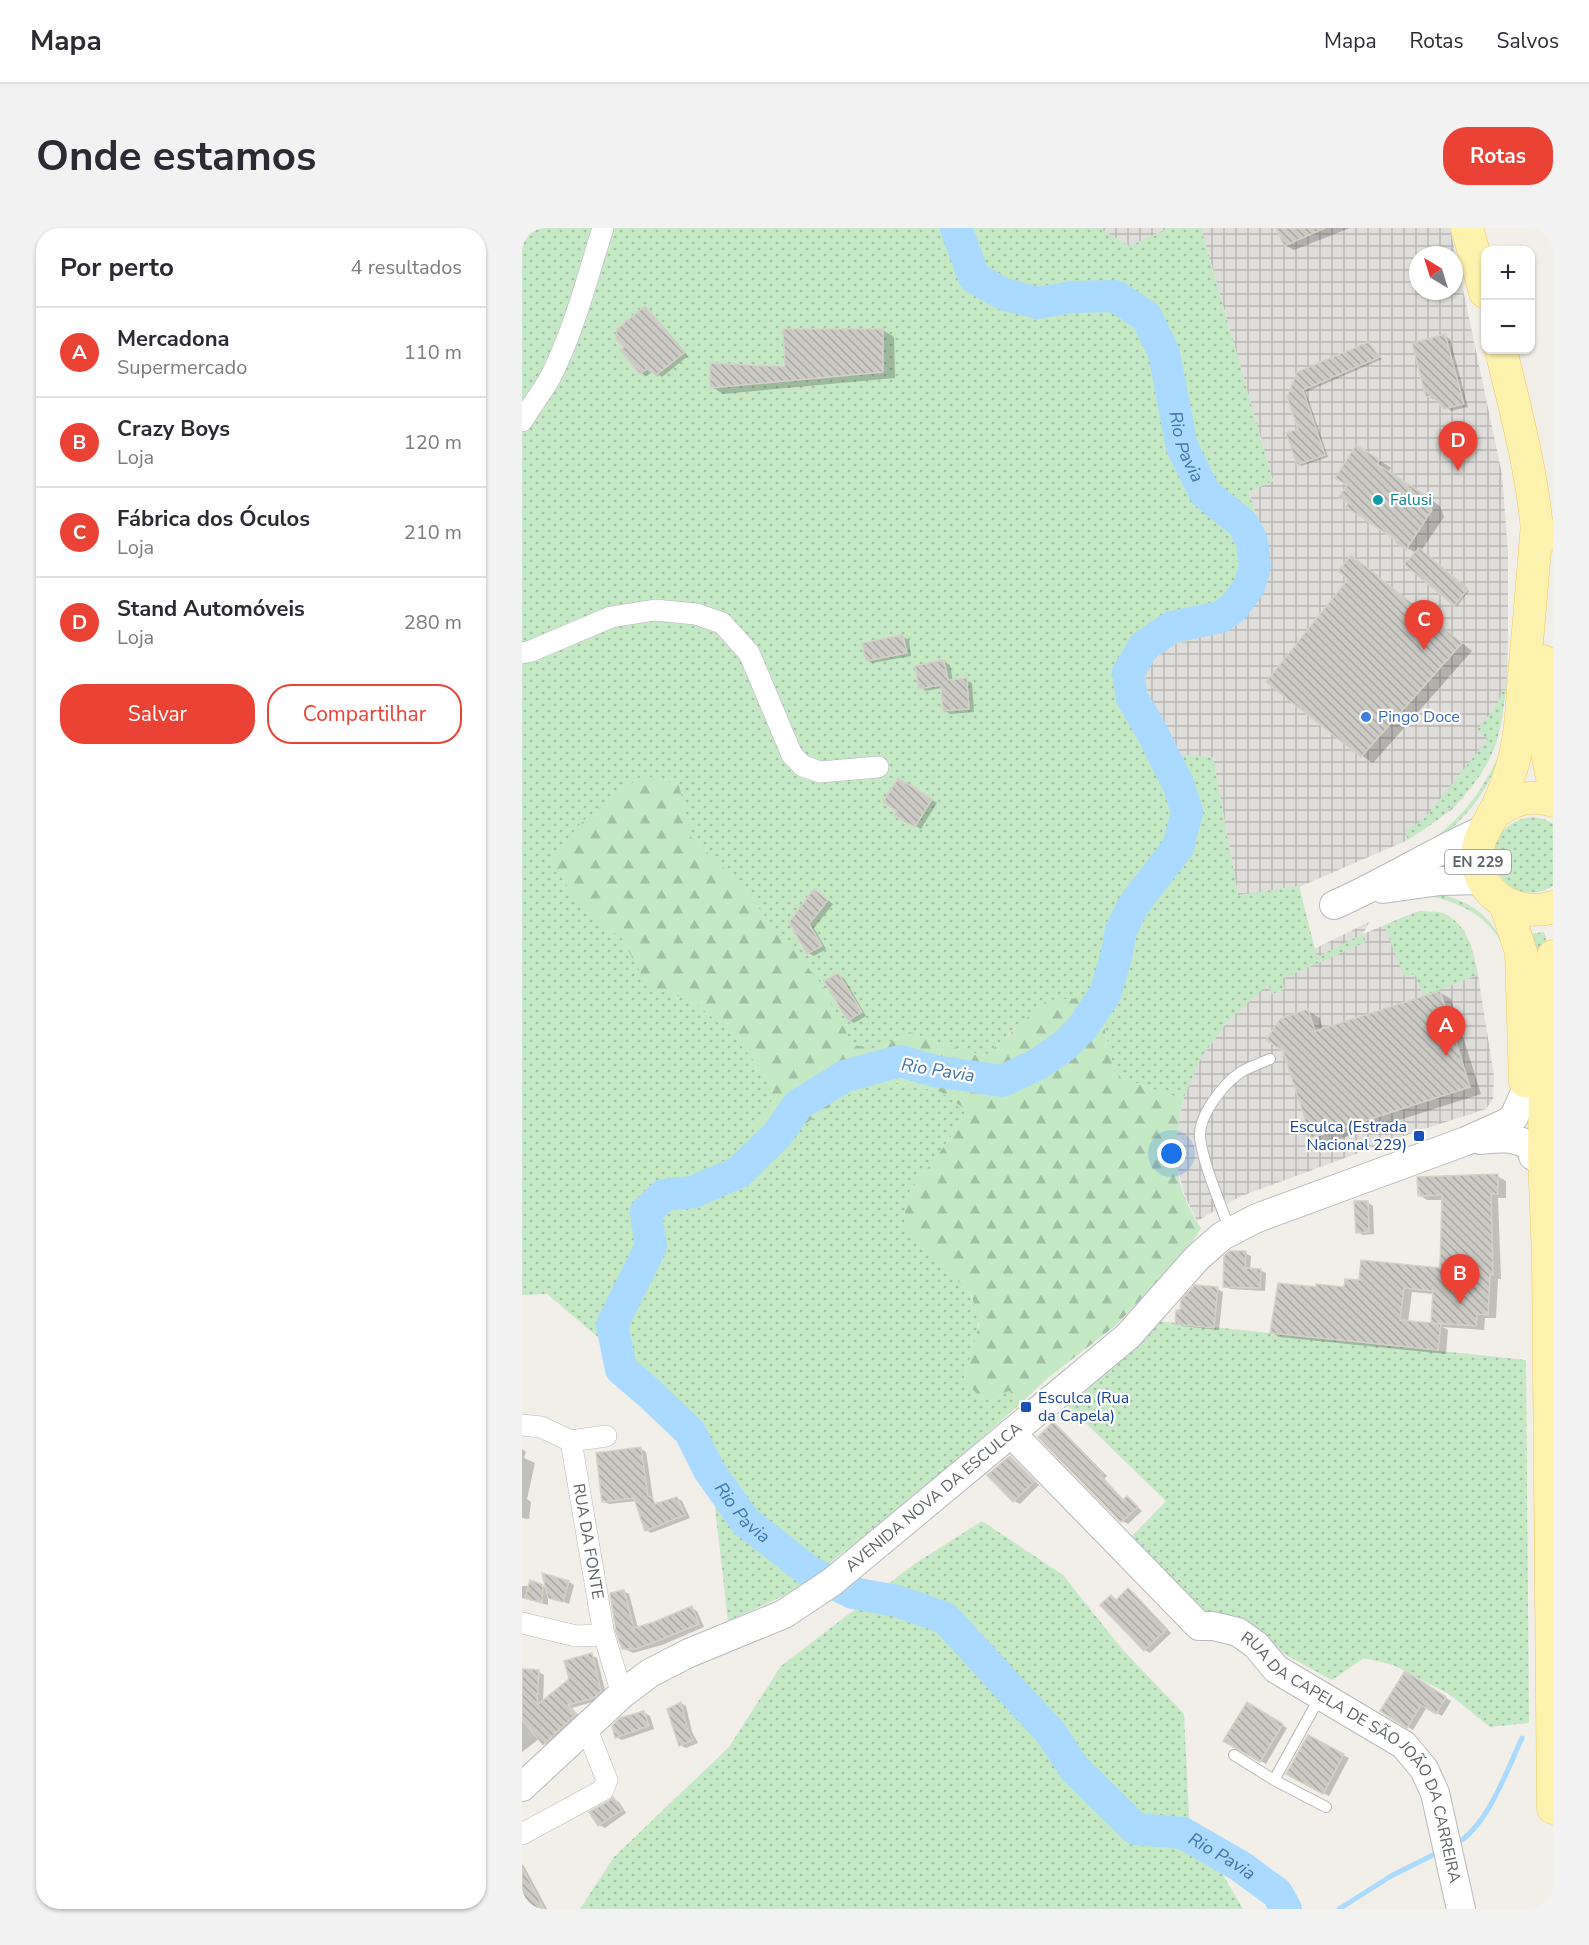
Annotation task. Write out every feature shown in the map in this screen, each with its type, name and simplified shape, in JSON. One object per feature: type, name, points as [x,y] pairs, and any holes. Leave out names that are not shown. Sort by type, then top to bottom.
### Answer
[{"type":"main road","points":[[1467,228],[1481,278]]},
{"type":"main road","name":"EN 229","points":[[1502,354],[1523,443],[1537,523],[1545,742],[1553,783]]},
{"type":"main road","name":"EN 229","points":[[1537,523],[1518,744],[1506,785],[1478,842],[1477,855],[1478,868],[1483,880],[1492,893],[1505,903],[1521,952],[1526,1090],[1543,1161]]},
{"type":"main road","points":[[1488,822],[1507,804],[1524,798],[1543,798],[1553,801]]},
{"type":"main road","points":[[1505,903],[1531,910],[1553,907]]},
{"type":"main road","name":"EN 229","points":[[1553,956],[1546,994],[1543,1161],[1539,1200],[1540,1266],[1547,1333],[1553,1808]]},
{"type":"street","points":[[522,421],[550,377],[574,318],[603,228]]},
{"type":"street","points":[[522,653],[611,616],[655,610],[696,614],[722,623],[749,653],[792,755],[803,766],[820,772],[878,767]]},
{"type":"street","points":[[1334,905],[1366,891],[1488,822]]},
{"type":"street","points":[[1366,891],[1440,881],[1483,880]]},
{"type":"street","name":"AVENIDA NOVA DA ESCULCA","points":[[522,1787],[622,1694],[650,1673],[688,1653],[784,1614],[834,1580],[1128,1336],[1197,1258],[1230,1231],[1257,1218],[1466,1141],[1506,1123],[1514,1117],[1526,1090]]},
{"type":"street","name":"AVENIDA NOVA DA ESCULCA","points":[[1466,1141],[1509,1138],[1522,1141],[1530,1146],[1543,1161]]},
{"type":"street","points":[[522,1425],[541,1426],[571,1441],[606,1436]]},
{"type":"street","name":"RUA DA CAPELA DE SÃO JOÃO DA CARREIRA","points":[[1011,1433],[1199,1626],[1213,1626],[1238,1632],[1256,1645],[1276,1669],[1404,1745],[1424,1769],[1435,1793],[1461,1909]]},
{"type":"street","name":"RUA DA FONTE","points":[[571,1441],[604,1635],[622,1694]]},
{"type":"street","points":[[522,1623],[576,1636],[604,1635]]},
{"type":"street","points":[[522,1834],[603,1790],[608,1780],[586,1727]]},
{"type":"lane","points":[[1230,1231],[1204,1156],[1200,1135],[1206,1113],[1219,1094],[1240,1072],[1270,1059]]},
{"type":"lane","points":[[1274,1780],[1321,1695]]},
{"type":"lane","points":[[1234,1755],[1274,1780],[1326,1807]]},
{"type":"shaded area","points":[[1099,228],[1169,228],[1129,246]]},
{"type":"shaded area","points":[[1201,228],[1450,228],[1454,246],[1409,246],[1409,300],[1463,300],[1463,290],[1502,474],[1508,552],[1508,641],[1507,684],[1496,745],[1472,786],[1454,808],[1408,840],[1299,887],[1314,949],[1369,922],[1363,934],[1419,911],[1442,913],[1455,921],[1464,931],[1471,945],[1478,975],[1494,1076],[1493,1099],[1486,1109],[1415,1132],[1239,1197],[1197,1221],[1185,1196],[1176,1165],[1176,1137],[1183,1099],[1201,1058],[1227,1022],[1268,983],[1238,895],[1213,757],[1174,755],[1152,713],[1142,687],[1151,663],[1170,644],[1193,640],[1217,624],[1239,614],[1264,544],[1249,491],[1273,481]]},
{"type":"green space","points":[[522,228],[1099,228],[1129,246],[1169,228],[1201,228],[1273,481],[1249,492],[1264,544],[1263,577],[1240,614],[1217,624],[1193,640],[1170,645],[1151,663],[1142,687],[1152,713],[1174,754],[1213,757],[1238,895],[1299,886],[1317,957],[1363,934],[1366,942],[1282,979],[1285,989],[1272,994],[1268,984],[1227,1022],[1201,1058],[1183,1099],[1115,1076],[1104,1026],[1015,1028],[985,1056],[910,1032],[877,1049],[863,1085],[898,1083],[942,1092],[966,1110],[949,1140],[907,1195],[917,1243],[958,1278],[973,1301],[977,1312],[976,1338],[964,1379],[1009,1391],[1021,1403],[923,1490],[794,1591],[728,1621],[706,1428],[547,1294],[522,1295]]},
{"type":"green space","points":[[1502,690],[1506,690],[1499,732],[1480,775],[1471,788],[1448,811],[1408,840],[1405,831],[1423,820],[1488,739],[1477,730],[1495,706]]},
{"type":"green space","points":[[1500,753],[1483,792],[1475,803],[1435,842],[1433,839],[1464,811],[1487,778]]},
{"type":"green space","points":[[643,775],[679,785],[691,837],[732,876],[819,981],[853,1045],[877,1049],[910,1032],[985,1056],[1047,1000],[1082,998],[1104,1026],[1115,1076],[1183,1099],[1176,1151],[1179,1181],[1191,1211],[1201,1228],[1179,1265],[1115,1326],[1049,1377],[1021,1403],[1009,1391],[982,1400],[964,1379],[979,1325],[972,1296],[943,1264],[917,1243],[904,1225],[907,1195],[949,1140],[966,1110],[941,1092],[898,1083],[863,1085],[805,1124],[753,1132],[772,1099],[768,1077],[730,1033],[692,1000],[649,988],[622,939],[579,905],[550,858],[584,820]]},
{"type":"green space","points":[[1532,817],[1544,819],[1553,824],[1553,886],[1533,893],[1517,890],[1504,881],[1496,867],[1494,852],[1498,836],[1511,824]]},
{"type":"green space","points":[[1432,892],[1456,899],[1476,909],[1492,924],[1504,946],[1489,926],[1473,912],[1430,896]]},
{"type":"green space","points":[[1419,911],[1443,913],[1458,924],[1468,940],[1478,975],[1423,996],[1415,974],[1404,977],[1384,925]]},
{"type":"green space","points":[[1544,932],[1546,938],[1543,959],[1534,960],[1530,934]]},
{"type":"green space","points":[[1157,1321],[1526,1360],[1529,1723],[1490,1727],[1449,1694],[1393,1665],[1364,1658],[1332,1680],[1286,1655],[1239,1617],[1199,1610],[1131,1537],[1166,1501],[1065,1403]]},
{"type":"green space","points":[[982,1521],[1063,1575],[1122,1649],[1184,1714],[1189,1817],[1243,1909],[580,1909],[614,1857],[729,1747],[781,1666],[913,1565]]},
{"type":"building","points":[[1276,228],[1325,228],[1284,246]]},
{"type":"building","points":[[645,306],[684,353],[656,375],[647,369],[640,374],[620,350],[624,347],[616,339],[617,329]]},
{"type":"building","points":[[783,329],[883,329],[883,372],[710,388],[710,363],[785,367]]},
{"type":"building","points":[[1445,334],[1464,404],[1444,409],[1432,396],[1426,397],[1412,343]]},
{"type":"building","points":[[1368,342],[1380,357],[1303,390],[1325,455],[1297,465],[1286,433],[1298,429],[1287,397],[1297,372]]},
{"type":"building","name":"Falusi","points":[[1356,445],[1380,460],[1377,464],[1428,497],[1432,510],[1406,550],[1395,542],[1396,540],[1346,507],[1348,503],[1339,497],[1347,485],[1335,478]]},
{"type":"building","points":[[1419,548],[1468,589],[1454,606],[1404,564]]},
{"type":"building","points":[[1351,555],[1462,643],[1361,757],[1266,682],[1348,579],[1338,571]]},
{"type":"building","points":[[903,635],[907,653],[866,661],[862,643]]},
{"type":"building","points":[[944,660],[948,680],[967,678],[969,709],[943,711],[941,685],[919,689],[915,666]]},
{"type":"building","points":[[898,778],[932,799],[915,827],[894,815],[897,811],[883,802]]},
{"type":"building","points":[[814,889],[828,900],[809,924],[822,946],[807,954],[789,922]]},
{"type":"building","points":[[838,973],[862,1012],[848,1021],[824,981]]},
{"type":"building","points":[[1440,991],[1470,1087],[1311,1138],[1283,1051],[1266,1040],[1280,1019],[1308,1009],[1315,1031]]},
{"type":"building","points":[[1498,1174],[1498,1194],[1491,1194],[1493,1275],[1490,1275],[1488,1315],[1477,1314],[1476,1326],[1432,1323],[1441,1324],[1438,1350],[1270,1333],[1278,1283],[1344,1287],[1345,1279],[1359,1280],[1361,1260],[1440,1268],[1442,1195],[1418,1196],[1417,1177]],"holes":[[[1404,1288],[1433,1291],[1431,1323],[1400,1320]]]},
{"type":"building","points":[[1354,1201],[1368,1201],[1369,1232],[1356,1233]]},
{"type":"building","points":[[1230,1251],[1246,1251],[1245,1268],[1261,1269],[1260,1288],[1223,1287],[1224,1256]]},
{"type":"building","points":[[1195,1285],[1218,1287],[1214,1328],[1175,1324],[1176,1310],[1180,1310],[1181,1300]]},
{"type":"building","points":[[1053,1422],[1102,1473],[1100,1475],[1123,1500],[1127,1496],[1138,1507],[1121,1522],[1038,1437]]},
{"type":"building","points":[[641,1447],[648,1496],[652,1497],[655,1504],[677,1497],[685,1515],[645,1531],[634,1498],[602,1502],[596,1453]]},
{"type":"building","points":[[1010,1456],[1035,1481],[1013,1502],[987,1475]]},
{"type":"building","points":[[542,1573],[569,1581],[563,1602],[548,1598]]},
{"type":"building","points":[[530,1580],[543,1585],[542,1603],[525,1598]]},
{"type":"building","points":[[1128,1588],[1167,1629],[1144,1651],[1100,1605],[1111,1595],[1116,1600]]},
{"type":"building","points":[[624,1590],[634,1628],[692,1606],[699,1624],[635,1649],[622,1649],[616,1632],[610,1593]]},
{"type":"building","points":[[592,1653],[601,1691],[594,1698],[568,1705],[576,1714],[543,1745],[522,1720],[522,1669],[539,1670],[537,1705],[569,1679],[564,1661]]},
{"type":"building","points":[[1405,1671],[1446,1697],[1436,1714],[1421,1705],[1407,1728],[1380,1711]]},
{"type":"building","points":[[681,1702],[687,1728],[693,1740],[679,1746],[667,1709]]},
{"type":"building","points":[[1247,1702],[1283,1724],[1260,1762],[1223,1741]]},
{"type":"building","points":[[644,1711],[649,1726],[615,1738],[612,1726],[620,1718]]},
{"type":"building","points":[[1308,1735],[1344,1754],[1323,1794],[1286,1774]]},
{"type":"building","points":[[613,1797],[622,1810],[598,1826],[589,1812]]},
{"type":"building","points":[[522,1867],[544,1909],[522,1909]]},
{"type":"waterway","name":"Rio Pavia","points":[[956,228],[974,277],[1003,294],[1038,303],[1073,297],[1115,296],[1146,316],[1164,353],[1182,447],[1205,493],[1243,524],[1252,541],[1255,567],[1249,587],[1234,607],[1221,617],[1172,627],[1144,646],[1128,673],[1132,698],[1179,786],[1187,812],[1178,847],[1134,904],[1121,930],[1105,994],[1082,1028],[1064,1046],[1038,1064],[1002,1081],[935,1071],[900,1061],[845,1076],[798,1105],[777,1135],[739,1172],[693,1192],[664,1195],[646,1212],[651,1246],[612,1325],[621,1369],[690,1432],[710,1472],[746,1522],[810,1572],[853,1593],[897,1601],[945,1618],[1051,1733],[1074,1768],[1136,1829],[1183,1833],[1240,1866],[1277,1893],[1286,1909]]},
{"type":"waterway","name":"Rio Pavia","points":[[1455,1844],[1477,1825],[1486,1812],[1522,1738]]},
{"type":"waterway","name":"Rio Pavia","points":[[1339,1909],[1391,1876],[1439,1852]]},
{"type":"place","name":"Stand Automóveis","points":[[1458,471]]},
{"type":"place","name":"Falusi","points":[[1378,500]]},
{"type":"place","name":"Fábrica dos Óculos","points":[[1424,650]]},
{"type":"place","name":"Pingo Doce","points":[[1366,717]]},
{"type":"place","name":"Mercadona","points":[[1446,1056]]},
{"type":"place","name":"Esculca (Estrada Nacional 229)","points":[[1419,1136]]},
{"type":"place","name":"Crazy Boys","points":[[1460,1304]]},
{"type":"place","name":"Esculca (Rua da Capela)","points":[[1026,1407]]}]
